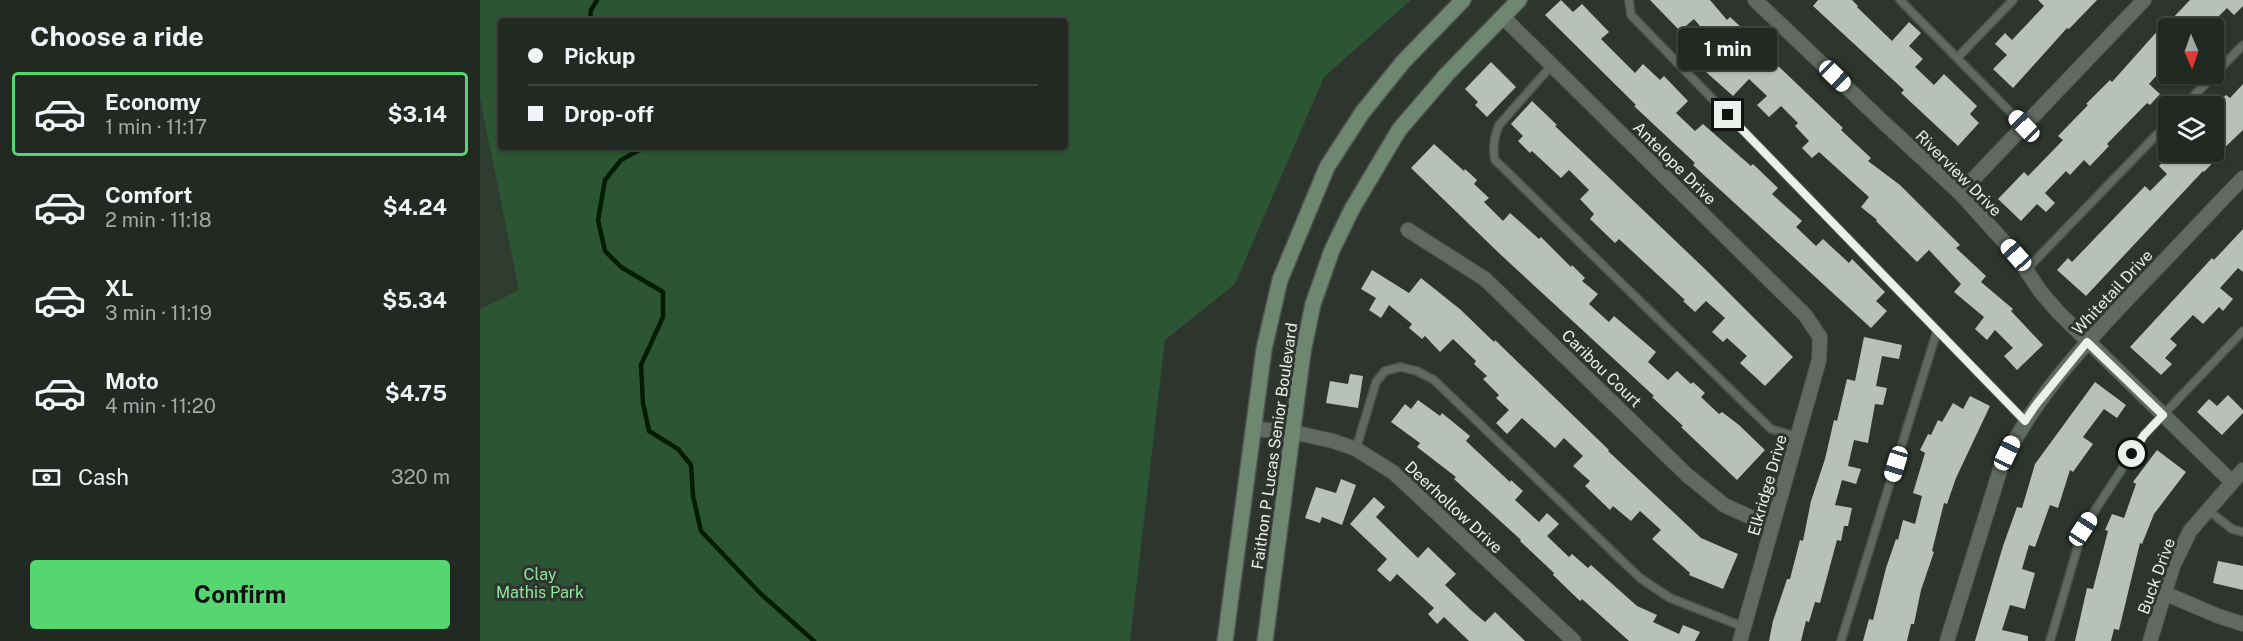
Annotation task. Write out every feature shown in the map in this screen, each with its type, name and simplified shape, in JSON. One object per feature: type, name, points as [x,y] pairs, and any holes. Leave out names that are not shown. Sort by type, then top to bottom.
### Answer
[{"type":"main road","name":"Faithon P Lucas Senior Boulevard","points":[[1225,641],[1264,349],[1280,280],[1327,167],[1362,113],[1403,62],[1463,0]]},
{"type":"main road","name":"Faithon P Lucas Senior Boulevard","points":[[1265,641],[1303,352],[1313,304],[1332,250],[1352,209],[1399,130],[1448,74],[1519,0]]},
{"type":"street","name":"Riverview Drive","points":[[1755,0],[1960,193],[2016,255],[2040,291],[2087,342],[2232,482]]},
{"type":"street","points":[[1960,193],[2144,0]]},
{"type":"street","name":"Antelope Drive","points":[[1503,16],[1805,315],[1820,337]]},
{"type":"street","name":"Whitetail Drive","points":[[1947,641],[2001,467],[2025,421],[2087,342],[2243,178]]},
{"type":"street","name":"Caribou Court","points":[[1408,230],[1485,279],[1702,487],[1724,505],[1772,527]]},
{"type":"street","name":"Elkridge Drive","points":[[1740,641],[1819,360],[1820,337]]},
{"type":"street","name":"Deerhollow Drive","points":[[1255,429],[1292,432],[1333,441],[1356,449],[1394,473],[1416,491],[1440,518],[1574,641]]},
{"type":"street","name":"Buck Drive","points":[[2150,641],[2173,566],[2190,531],[2243,470]]},
{"type":"street","points":[[2164,593],[2243,624]]},
{"type":"lane","points":[[1629,0],[1631,15],[2025,421]]},
{"type":"lane","points":[[1900,0],[2024,126]]},
{"type":"lane","points":[[1957,58],[2013,0]]},
{"type":"lane","points":[[2194,96],[2243,45]]},
{"type":"lane","points":[[1552,65],[1499,125],[1493,150],[1495,160],[1771,429],[1797,437]]},
{"type":"lane","points":[[2026,270],[2158,133]]},
{"type":"lane","points":[[1841,641],[1937,331]]},
{"type":"lane","points":[[2050,641],[2083,529],[2144,435],[2243,331]]},
{"type":"lane","points":[[1356,449],[1376,382],[1385,371],[1400,367],[1417,371],[1434,380],[1640,578],[1670,598],[1744,627]]},
{"type":"lane","points":[[2208,510],[2232,529],[2243,532]]},
{"type":"shaded area","points":[[480,99],[519,290],[480,309]]},
{"type":"green space","name":"Clay Mathis Park","points":[[480,0],[1411,0],[1324,77],[1235,284],[1165,340],[1130,641],[480,641],[480,309],[519,290],[480,99]]},
{"type":"building","points":[[1561,0],[1573,12],[1582,4],[1609,32],[1601,39],[1635,73],[1643,64],[1660,80],[1664,76],[1688,101],[1676,113],[1695,131],[1703,124],[1751,166],[1753,164],[1778,188],[1772,194],[1802,221],[1796,227],[1816,246],[1823,239],[1849,263],[1852,259],[1885,292],[1876,301],[1887,311],[1871,328],[1693,165],[1695,163],[1634,106],[1636,105],[1545,15]]},
{"type":"building","points":[[1650,0],[1710,0],[1727,20],[1730,17],[1843,128],[1841,130],[1871,158],[1868,161],[1900,185],[1960,245],[1956,248],[1986,276],[1981,282],[2013,309],[2011,311],[2043,345],[2017,370],[2004,356],[2013,348],[1995,330],[1987,340],[1975,329],[1984,317],[1954,292],[1961,284],[1929,250],[1917,262],[1877,220],[1861,207],[1869,197],[1819,152],[1812,158],[1802,148],[1809,141],[1795,126],[1798,123],[1781,106],[1769,117],[1757,105],[1767,96],[1749,79],[1733,96],[1706,72],[1719,57],[1704,44],[1710,38],[1694,19],[1680,31]]},
{"type":"building","points":[[1818,0],[1852,0],[1892,41],[1909,22],[1921,33],[1909,46],[1923,59],[1915,67],[1934,85],[1944,74],[1977,106],[1970,114],[1979,123],[1958,146],[1901,93],[1904,90],[1813,6]]},
{"type":"building","points":[[2038,0],[2097,0],[2069,29],[2067,28],[2013,88],[1993,69],[2007,55],[1995,44],[2005,33],[2012,40],[2044,6]]},
{"type":"building","points":[[2190,0],[2243,0],[2243,6],[2234,15],[2227,8],[2217,18],[2173,18]]},
{"type":"building","points":[[2158,30],[2158,74],[2149,84],[2160,94],[2150,105],[2147,103],[2107,144],[2109,146],[2090,166],[2084,160],[2070,175],[2066,171],[2045,193],[2055,203],[2046,212],[2037,204],[2021,221],[1998,199],[2024,172],[2028,176],[2063,140],[2058,136],[2088,105],[2086,104],[2110,80],[2112,82]]},
{"type":"building","points":[[1491,62],[1516,87],[1487,117],[1475,105],[1478,102],[1465,89]]},
{"type":"building","points":[[2243,84],[2243,130],[2224,148],[2224,97],[2226,95],[2230,98]]},
{"type":"building","points":[[1532,101],[1793,357],[1765,386],[1740,363],[1747,356],[1727,338],[1723,342],[1712,332],[1725,318],[1706,301],[1695,312],[1619,239],[1615,243],[1590,219],[1594,214],[1580,199],[1589,190],[1569,170],[1561,178],[1518,141],[1523,136],[1511,124]]},
{"type":"building","points":[[1434,144],[1477,180],[1474,184],[1489,198],[1484,202],[1503,221],[1510,213],[1539,239],[1541,237],[1585,278],[1582,281],[1598,294],[1589,304],[1609,322],[1614,316],[1656,352],[1648,362],[1668,380],[1677,371],[1691,384],[1693,382],[1705,393],[1701,397],[1719,414],[1722,412],[1739,425],[1765,450],[1737,480],[1681,427],[1683,426],[1652,397],[1654,396],[1501,255],[1411,168]]},
{"type":"building","points":[[2163,162],[2214,162],[2086,296],[2057,270],[2068,258],[2072,262],[2145,186],[2150,191],[2167,174],[2159,166]]},
{"type":"building","points":[[2243,229],[2243,272],[2238,268],[2220,288],[2233,299],[2223,311],[2219,307],[2203,324],[2193,315],[2170,339],[2177,345],[2165,358],[2172,364],[2161,375],[2130,347],[2212,258],[2214,260]]},
{"type":"building","points":[[1372,270],[1409,293],[1421,278],[1461,310],[1494,342],[1495,340],[1701,538],[1738,554],[1723,589],[1689,575],[1690,573],[1652,539],[1661,530],[1640,511],[1631,521],[1613,506],[1610,510],[1585,486],[1590,481],[1573,466],[1583,456],[1564,438],[1555,448],[1522,418],[1507,434],[1496,423],[1509,410],[1496,398],[1499,395],[1483,379],[1487,376],[1474,364],[1476,361],[1453,339],[1440,352],[1425,336],[1422,339],[1409,328],[1412,324],[1389,305],[1381,318],[1369,310],[1376,298],[1361,289]]},
{"type":"building","points":[[1864,337],[1902,345],[1899,359],[1882,356],[1876,386],[1887,388],[1883,405],[1875,404],[1868,443],[1854,440],[1848,466],[1861,469],[1856,484],[1842,480],[1835,505],[1852,508],[1848,526],[1844,526],[1841,541],[1837,540],[1820,603],[1815,602],[1809,622],[1806,621],[1801,641],[1769,641],[1773,621],[1787,579],[1790,579],[1800,540],[1803,541],[1811,501],[1825,459],[1834,420],[1837,421],[1847,379],[1855,381]]},
{"type":"building","points":[[1350,374],[1363,376],[1358,408],[1326,403],[1330,381],[1348,384]]},
{"type":"building","points":[[2095,382],[2126,405],[2117,418],[2104,409],[2083,437],[2093,444],[2073,472],[2070,470],[2058,508],[2050,505],[2035,547],[2029,545],[2022,569],[2035,573],[2025,609],[2010,605],[2002,630],[2028,636],[2028,641],[1975,641],[2003,546],[2017,507],[2022,508],[2035,464]]},
{"type":"building","points":[[2228,395],[2243,410],[2243,413],[2222,435],[2197,412],[2209,399],[2217,406]]},
{"type":"building","points":[[1970,396],[1990,406],[1956,478],[1947,504],[1944,503],[1932,551],[1934,552],[1907,641],[1863,641],[1869,619],[1873,620],[1886,568],[1896,539],[1898,540],[1903,520],[1915,524],[1922,496],[1913,493],[1925,453],[1920,450],[1928,434],[1931,435],[1938,420],[1942,422],[1953,403],[1963,409]]},
{"type":"building","points":[[1418,400],[1440,416],[1442,413],[1470,436],[1466,441],[1510,482],[1511,480],[1523,491],[1515,500],[1539,522],[1547,513],[1559,524],[1547,536],[1569,557],[1572,554],[1588,568],[1591,565],[1637,606],[1657,615],[1653,622],[1679,634],[1683,625],[1700,632],[1695,641],[1629,641],[1582,599],[1580,601],[1521,540],[1454,479],[1456,477],[1417,447],[1420,443],[1391,422],[1405,404],[1411,409]]},
{"type":"building","points":[[2157,450],[2186,472],[2154,514],[2142,544],[2140,543],[2119,630],[2114,629],[2111,641],[2075,641],[2087,588],[2093,589],[2108,531],[2105,530],[2112,514],[2124,518],[2136,484],[2133,482]]},
{"type":"building","points":[[1341,479],[1356,485],[1342,525],[1322,517],[1320,523],[1305,518],[1316,487],[1336,493]]},
{"type":"building","points":[[1374,497],[1385,507],[1376,517],[1418,558],[1428,547],[1456,574],[1445,585],[1472,611],[1485,622],[1495,612],[1525,641],[1469,641],[1444,617],[1437,624],[1428,614],[1434,608],[1397,574],[1390,582],[1377,570],[1387,559],[1350,524]]},
{"type":"building","points":[[2218,561],[2243,566],[2243,590],[2213,583]]},
{"type":"waterway","points":[[590,18],[591,10],[597,0]]},
{"type":"waterway","points":[[639,150],[621,160],[605,180],[598,220],[605,251],[621,267],[663,292],[663,317],[641,365],[643,403],[649,431],[678,449],[691,465],[693,496],[701,531],[761,594],[814,641]]},
{"type":"route","points":[[1728,115],[2025,421],[2087,342],[2163,415],[2144,435],[2132,454]]}]
